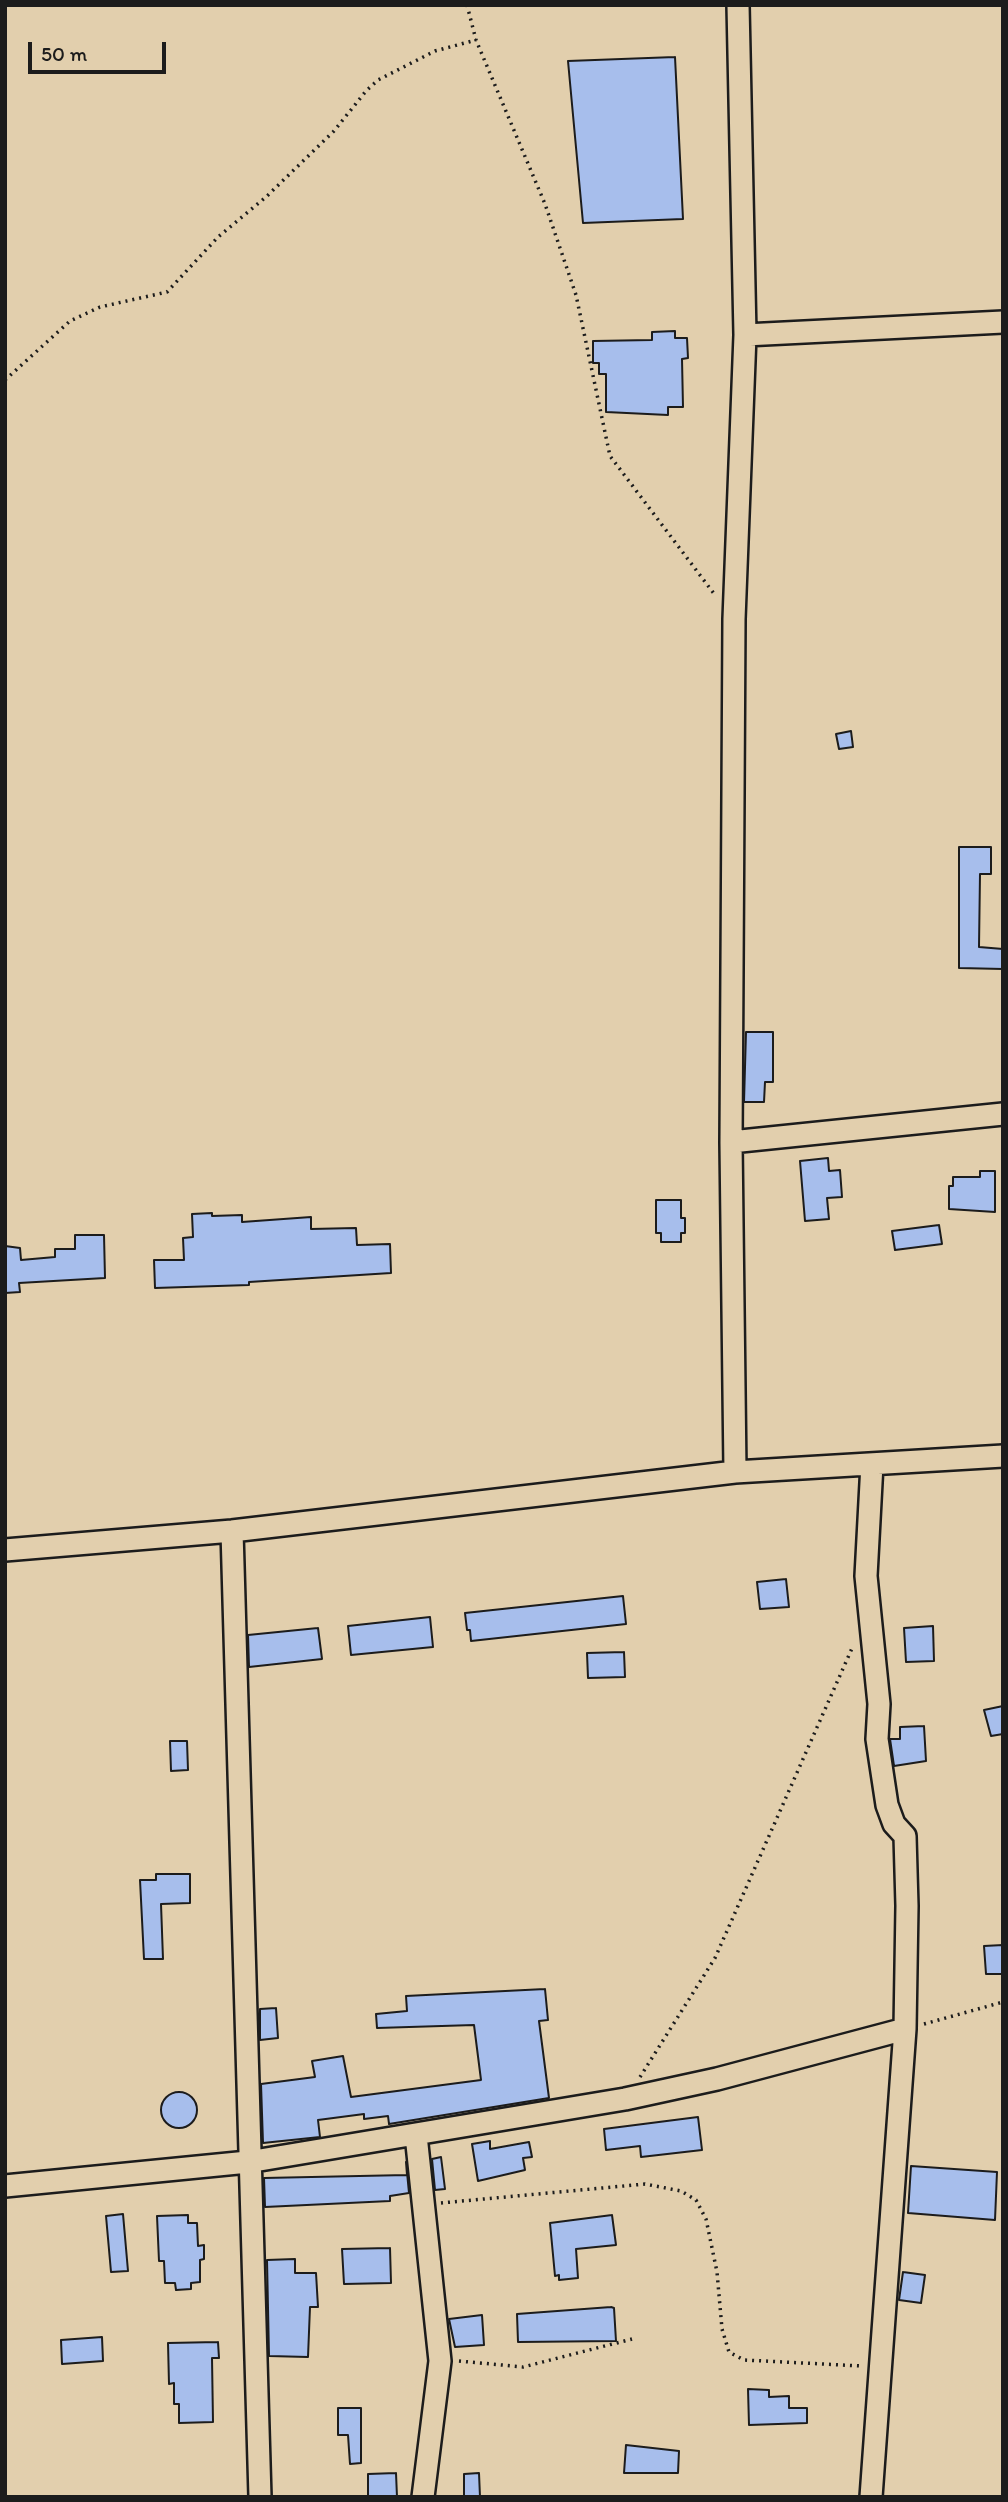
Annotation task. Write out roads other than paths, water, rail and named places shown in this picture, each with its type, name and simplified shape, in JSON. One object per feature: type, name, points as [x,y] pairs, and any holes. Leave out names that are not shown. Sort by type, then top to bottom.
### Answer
[{"type":"street","points":[[735,1472],[730,1142],[734,619],[745,335],[738,5]]},
{"type":"street","points":[[745,335],[1003,322]]},
{"type":"street","points":[[730,1142],[1003,1114]]},
{"type":"street","points":[[5,1550],[232,1531],[735,1472],[1003,1456]]},
{"type":"street","points":[[871,2497],[905,2029],[905,1836],[894,1824],[887,1805],[877,1739],[879,1704],[868,1618],[866,1576],[872,1464]]},
{"type":"street","points":[[232,1531],[248,2162],[260,2497]]},
{"type":"street","points":[[5,2186],[248,2162],[625,2099],[717,2079],[905,2029]]},
{"type":"street","points":[[416,2135],[440,2361],[423,2497]]}]
